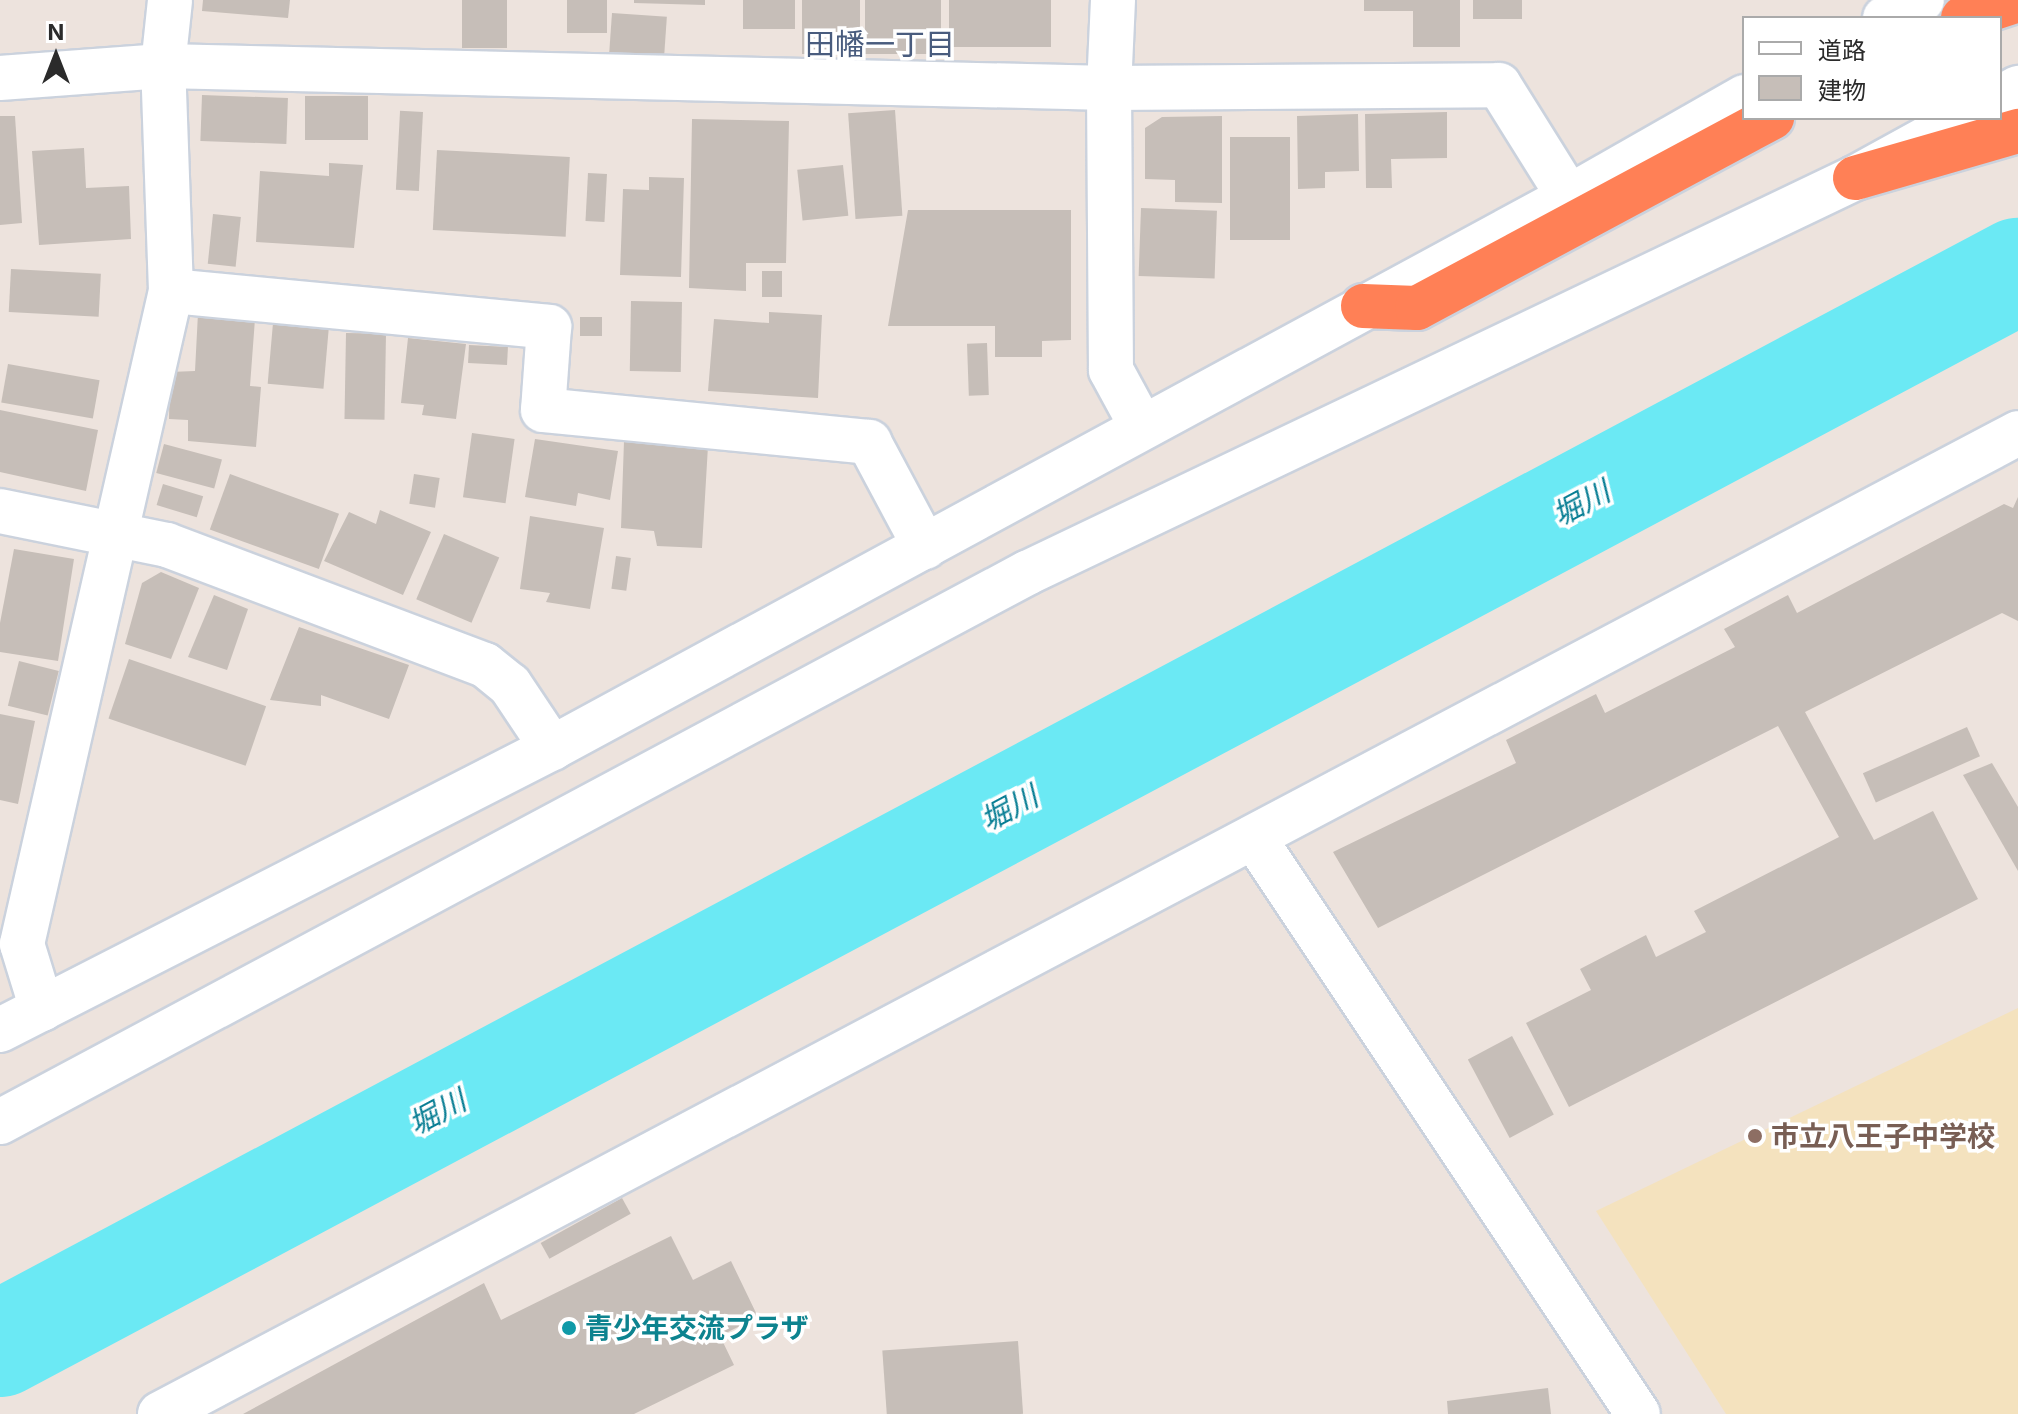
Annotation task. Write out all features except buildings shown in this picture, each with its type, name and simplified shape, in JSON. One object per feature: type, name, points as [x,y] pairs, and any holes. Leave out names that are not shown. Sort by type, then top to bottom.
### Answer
[{"type":"highway","points":[[1969,16],[2018,0]]},
{"type":"highway","points":[[1363,306],[1417,308],[1768,120]]},
{"type":"highway","points":[[1855,178],[2018,131]]},
{"type":"street","points":[[42,1009],[22,944],[171,291],[163,66],[170,0]]},
{"type":"street","points":[[1113,0],[1109,88],[1111,370],[1142,427]]},
{"type":"street","points":[[1889,16],[1922,0]]},
{"type":"street","points":[[0,78],[163,66],[1109,88],[1499,85],[1569,197]]},
{"type":"street","points":[[0,1030],[552,748],[1569,197],[1742,98]]},
{"type":"street","points":[[0,1122],[1027,573],[1855,178],[1960,120]]},
{"type":"street","points":[[171,291],[549,327],[543,410],[869,442],[925,547]]},
{"type":"street","points":[[160,1414],[2018,433]]},
{"type":"street","points":[[0,511],[117,532],[167,545],[485,665],[510,685],[552,748]]},
{"type":"street","points":[[1254,838],[1638,1414]]},
{"type":"sand","points":[[2018,1008],[2018,1414],[1726,1414],[1596,1211]]},
{"type":"waterway","name":"堀川","points":[[0,1344],[2018,271]]},
{"type":"place","name":"市立八王子中学校","points":[[1755,1136]]},
{"type":"place","name":"青少年交流プラザ","points":[[569,1328]]},
{"type":"district","name":"田幡一丁目","points":[[880,44]]}]
